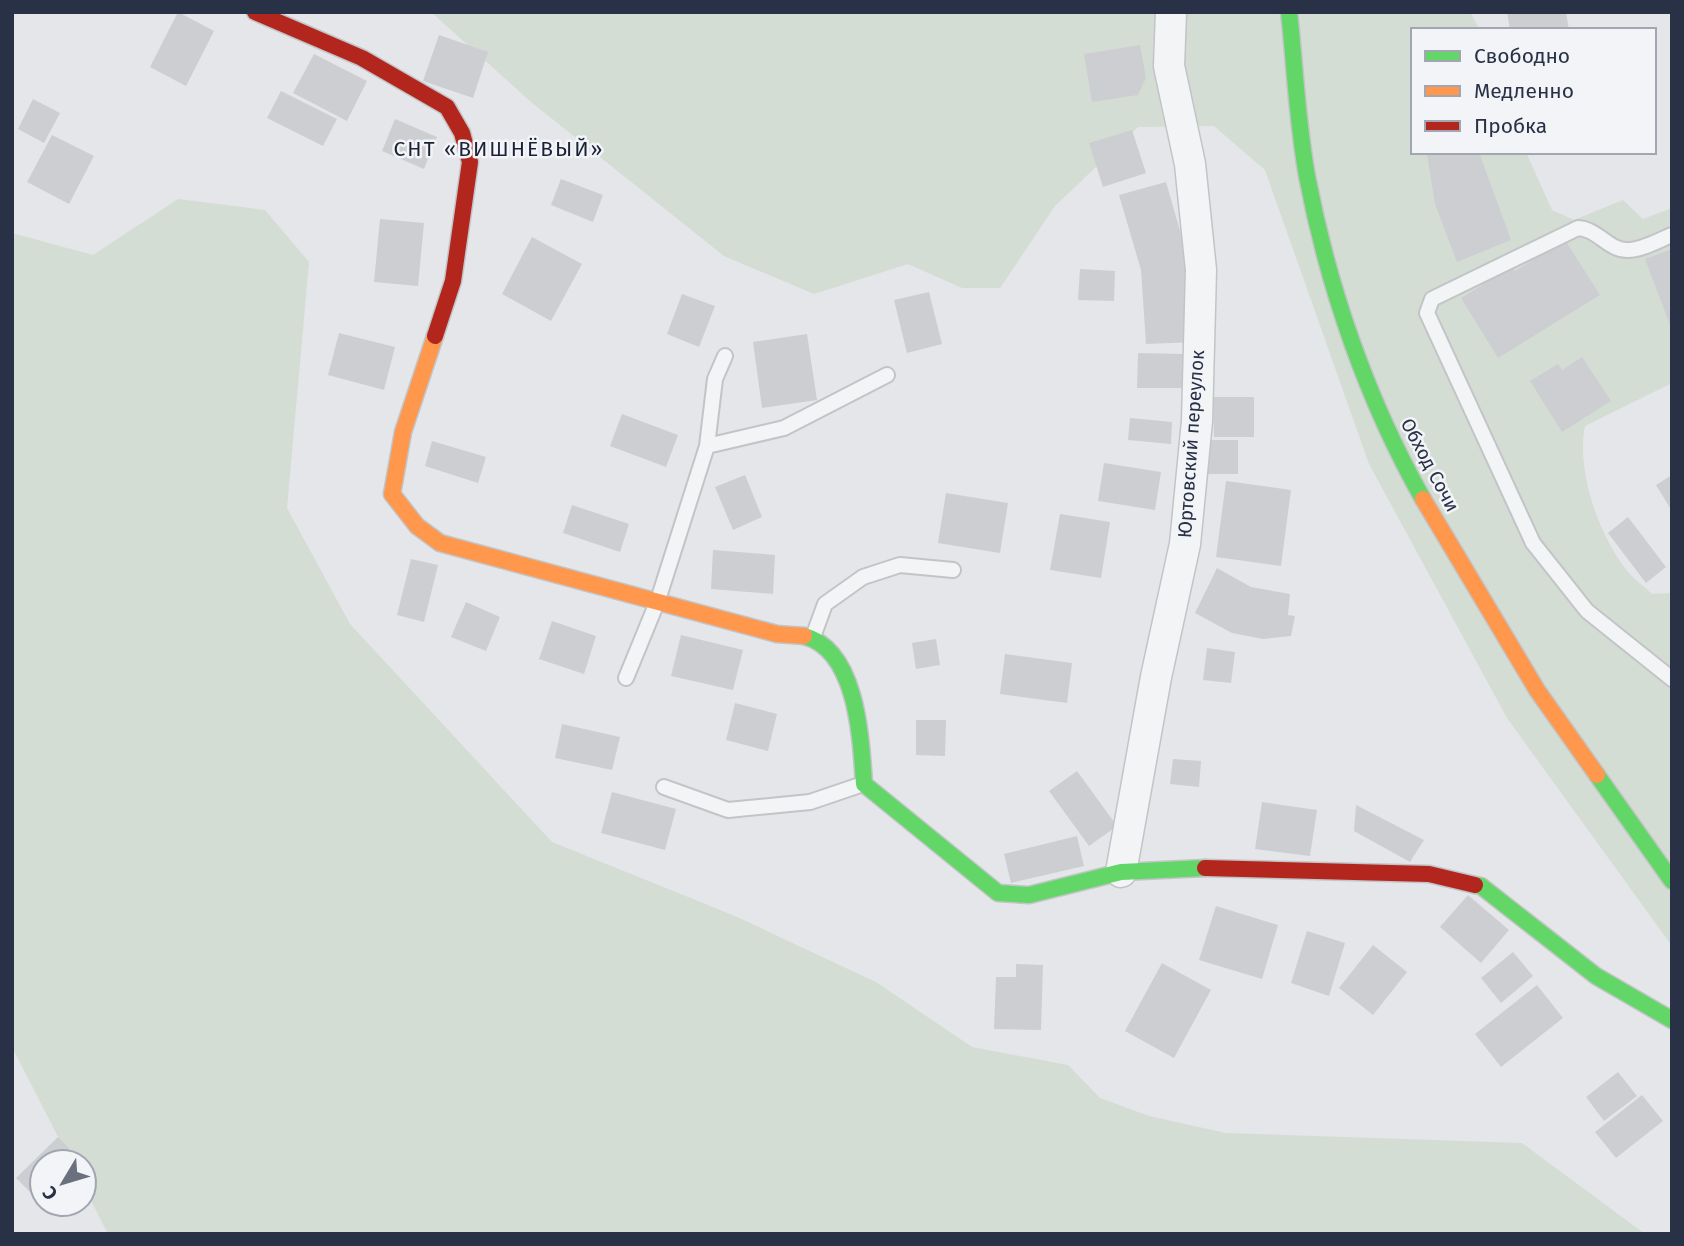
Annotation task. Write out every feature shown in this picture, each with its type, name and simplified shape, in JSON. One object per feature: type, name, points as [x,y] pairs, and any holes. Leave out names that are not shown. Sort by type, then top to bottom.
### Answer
[{"type":"main road","points":[[255,12],[362,58],[447,107],[465,142],[470,162],[453,281],[402,432],[392,494],[417,526],[440,543],[777,634],[812,638],[843,670],[858,711],[864,784],[998,893],[1029,895],[1121,872],[1176,867],[1429,874],[1481,886],[1596,976],[1672,1020]]},
{"type":"main road","name":"Обход Сочи","points":[[1289,12],[1307,175],[1340,306],[1392,444],[1463,570],[1537,690],[1672,881]]},
{"type":"street","name":"Юртовский переулок","points":[[1121,872],[1156,677],[1185,544],[1197,421],[1201,270],[1190,164],[1169,66],[1171,12]]},
{"type":"lane","points":[[1672,235],[1629,250],[1617,248],[1591,228],[1578,228],[1432,299],[1427,313],[1534,543],[1587,611],[1672,679]]},
{"type":"lane","points":[[626,678],[657,600],[707,446],[715,379],[725,356]]},
{"type":"lane","points":[[707,446],[784,428],[887,375]]},
{"type":"lane","points":[[812,638],[825,604],[863,577],[901,565],[953,570]]},
{"type":"lane","points":[[664,787],[729,810],[810,802],[864,784]]},
{"type":"shaded area","points":[[431,12],[1470,12],[1479,28],[1411,28],[1411,154],[1527,154],[1552,210],[1574,220],[1623,200],[1643,219],[1672,208],[1672,383],[1585,426],[1583,443],[1592,502],[1617,557],[1631,575],[1652,594],[1672,593],[1672,946],[1507,718],[1369,464],[1265,170],[1214,126],[1138,127],[1055,206],[1000,288],[962,288],[908,264],[814,294],[724,256],[531,102]]},
{"type":"shaded area","points":[[178,199],[265,210],[309,262],[287,508],[350,624],[552,842],[735,916],[876,982],[972,1047],[1068,1065],[1100,1098],[1149,1116],[1226,1133],[1522,1143],[1645,1234],[108,1234],[98,1214],[98,1148],[64,1148],[12,1047],[12,233],[93,255]]},
{"type":"building","points":[[178,12],[214,31],[186,86],[150,67]]},
{"type":"building","points":[[1507,12],[1566,12],[1569,28],[1510,28]]},
{"type":"building","points":[[439,35],[488,52],[473,98],[423,81]]},
{"type":"building","points":[[1140,45],[1146,78],[1138,95],[1092,102],[1084,54]]},
{"type":"building","points":[[314,54],[367,81],[347,121],[293,93]]},
{"type":"building","points":[[281,91],[337,119],[323,146],[267,118]]},
{"type":"building","points":[[33,99],[60,113],[44,143],[18,129]]},
{"type":"building","points":[[395,119],[437,137],[424,169],[382,151]]},
{"type":"building","points":[[1132,130],[1146,173],[1103,187],[1089,143]]},
{"type":"building","points":[[52,135],[94,156],[69,204],[27,182]]},
{"type":"building","points":[[1480,154],[1511,240],[1457,262],[1435,204],[1427,155]]},
{"type":"building","points":[[561,179],[603,195],[593,222],[551,205]]},
{"type":"building","points":[[1166,182],[1189,262],[1195,342],[1146,344],[1141,270],[1119,195]]},
{"type":"building","points":[[380,219],[424,223],[418,286],[374,282]]},
{"type":"building","points":[[532,237],[582,264],[551,321],[502,294]]},
{"type":"building","points":[[1565,240],[1600,295],[1498,358],[1461,298],[1512,267],[1515,271]]},
{"type":"building","points":[[1672,249],[1672,325],[1670,325],[1645,259]]},
{"type":"building","points":[[1080,269],[1115,271],[1114,301],[1078,300]]},
{"type":"building","points":[[929,292],[942,344],[907,353],[894,300]]},
{"type":"building","points":[[682,294],[715,306],[699,347],[667,334]]},
{"type":"building","points":[[339,333],[395,347],[384,390],[328,375]]},
{"type":"building","points":[[807,334],[817,400],[762,408],[753,342]]},
{"type":"building","points":[[1138,353],[1184,354],[1184,388],[1137,388]]},
{"type":"building","points":[[1582,357],[1611,401],[1562,432],[1530,381],[1558,364],[1562,370]]},
{"type":"building","points":[[1213,397],[1254,397],[1254,437],[1214,437]]},
{"type":"building","points":[[622,414],[678,435],[666,467],[610,446]]},
{"type":"building","points":[[1130,418],[1172,422],[1171,444],[1128,440]]},
{"type":"building","points":[[1208,440],[1238,440],[1238,474],[1208,474]]},
{"type":"building","points":[[432,441],[486,457],[478,483],[425,466]]},
{"type":"building","points":[[1104,463],[1161,472],[1155,510],[1098,501]]},
{"type":"building","points":[[745,475],[762,517],[733,530],[715,487]]},
{"type":"building","points":[[1672,475],[1672,511],[1656,485]]},
{"type":"building","points":[[1226,481],[1291,490],[1281,566],[1216,557]]},
{"type":"building","points":[[946,493],[1008,503],[1000,553],[938,543]]},
{"type":"building","points":[[572,505],[629,524],[620,552],[563,533]]},
{"type":"building","points":[[1060,514],[1110,522],[1101,578],[1050,570]]},
{"type":"building","points":[[1628,517],[1666,567],[1646,583],[1608,533]]},
{"type":"building","points":[[713,550],[775,555],[773,594],[711,589]]},
{"type":"building","points":[[411,559],[438,565],[424,622],[397,615]]},
{"type":"building","points":[[1217,568],[1251,587],[1290,594],[1288,615],[1295,616],[1291,636],[1263,639],[1232,633],[1195,613]]},
{"type":"building","points":[[466,602],[500,617],[486,651],[451,637]]},
{"type":"building","points":[[552,621],[596,636],[584,674],[539,659]]},
{"type":"building","points":[[681,635],[743,650],[733,690],[671,676]]},
{"type":"building","points":[[936,639],[940,665],[916,669],[912,643]]},
{"type":"building","points":[[1207,648],[1235,652],[1231,683],[1203,680]]},
{"type":"building","points":[[1005,654],[1072,663],[1067,703],[1000,694]]},
{"type":"building","points":[[735,703],[777,714],[768,751],[726,740]]},
{"type":"building","points":[[916,720],[946,720],[945,756],[916,755]]},
{"type":"building","points":[[562,724],[620,737],[612,770],[555,758]]},
{"type":"building","points":[[1173,759],[1201,761],[1199,787],[1170,784]]},
{"type":"building","points":[[1077,771],[1117,826],[1089,846],[1049,791]]},
{"type":"building","points":[[612,792],[676,809],[665,850],[601,833]]},
{"type":"building","points":[[1262,802],[1317,810],[1310,856],[1255,849]]},
{"type":"building","points":[[1356,805],[1424,840],[1410,862],[1354,831]]},
{"type":"building","points":[[1077,836],[1084,866],[1011,883],[1004,854]]},
{"type":"building","points":[[1468,895],[1509,930],[1481,963],[1440,927]]},
{"type":"building","points":[[1216,906],[1278,925],[1262,979],[1199,960]]},
{"type":"building","points":[[1307,931],[1345,943],[1329,996],[1291,983]]},
{"type":"building","points":[[1373,945],[1407,972],[1373,1015],[1339,988]]},
{"type":"building","points":[[1513,952],[1533,976],[1501,1003],[1481,978]]},
{"type":"building","points":[[1162,963],[1211,990],[1174,1058],[1125,1031]]},
{"type":"building","points":[[1016,964],[1043,965],[1041,1030],[994,1029],[996,977],[1016,977]]},
{"type":"building","points":[[1537,985],[1563,1018],[1501,1067],[1475,1034]]},
{"type":"building","points":[[1618,1072],[1637,1096],[1604,1121],[1586,1097]]},
{"type":"building","points":[[1642,1095],[1663,1121],[1616,1158],[1595,1132]]},
{"type":"building","points":[[58,1137],[69,1148],[47,1148]]},
{"type":"building","points":[[28,1166],[28,1190],[16,1178]]},
{"type":"traffic: fast","points":[[1289,12],[1304,156],[1326,259],[1367,383],[1423,499]]},
{"type":"traffic: fast","points":[[804,636],[822,645],[836,659],[846,678],[858,722],[864,784],[998,893],[1029,895],[1121,872],[1205,868]]},
{"type":"traffic: fast","points":[[1597,775],[1672,881]]},
{"type":"traffic: fast","points":[[1475,885],[1481,886],[1596,976],[1672,1020]]},
{"type":"traffic: slow","points":[[435,336],[403,432],[392,494],[417,526],[440,543],[777,634],[804,636]]},
{"type":"traffic: slow","points":[[1423,499],[1537,690],[1597,775]]},
{"type":"traffic: jam","points":[[255,12],[362,58],[447,107],[462,133],[470,162],[453,281],[435,336]]},
{"type":"traffic: jam","points":[[1205,868],[1429,874],[1475,885]]},
{"type":"district","name":"СНТ «ВИШНЁВЫЙ»","points":[[499,149]]}]
